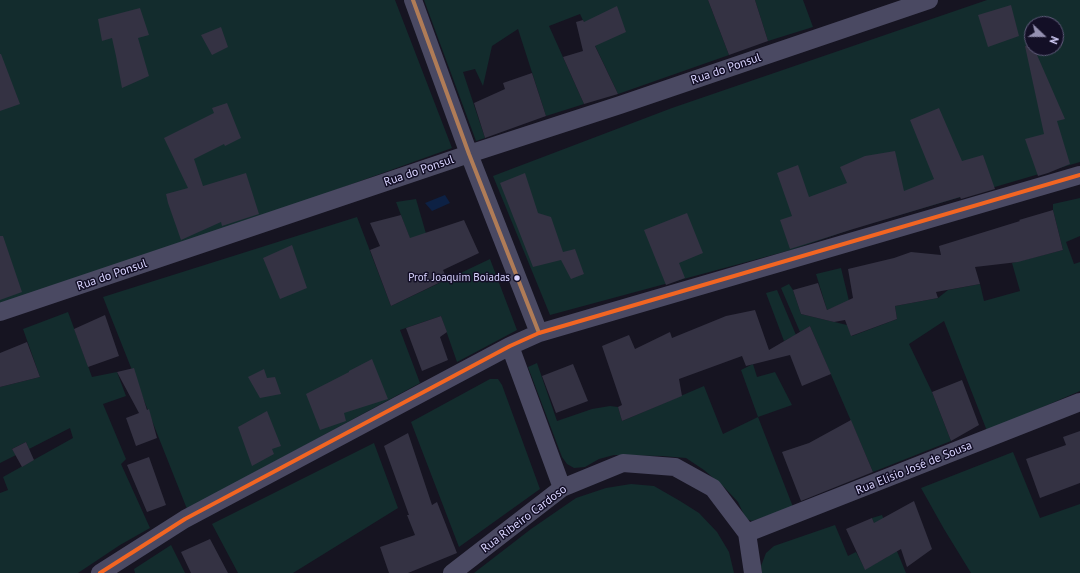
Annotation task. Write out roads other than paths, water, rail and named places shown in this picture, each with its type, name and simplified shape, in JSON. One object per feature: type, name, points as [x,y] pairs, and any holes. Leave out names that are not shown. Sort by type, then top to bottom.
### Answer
[{"type":"street","points":[[412,0],[469,154],[539,333]]},
{"type":"street","name":"Rua do Ponsul","points":[[0,312],[929,0]]},
{"type":"street","points":[[100,573],[185,520],[510,346],[539,333],[1080,175]]},
{"type":"street","points":[[510,346],[562,488]]},
{"type":"street","name":"Rua Elísio José de Sousa","points":[[747,533],[1080,402]]},
{"type":"street","name":"Rua Ribeiro Cardoso","points":[[452,573],[562,488],[622,463],[675,467],[713,488],[747,533],[754,573]]},
{"type":"water","points":[[445,195],[450,203],[432,211],[425,203]]},
{"type":"place","name":"Prof. Joaquim Boiadas","points":[[517,278]]}]
